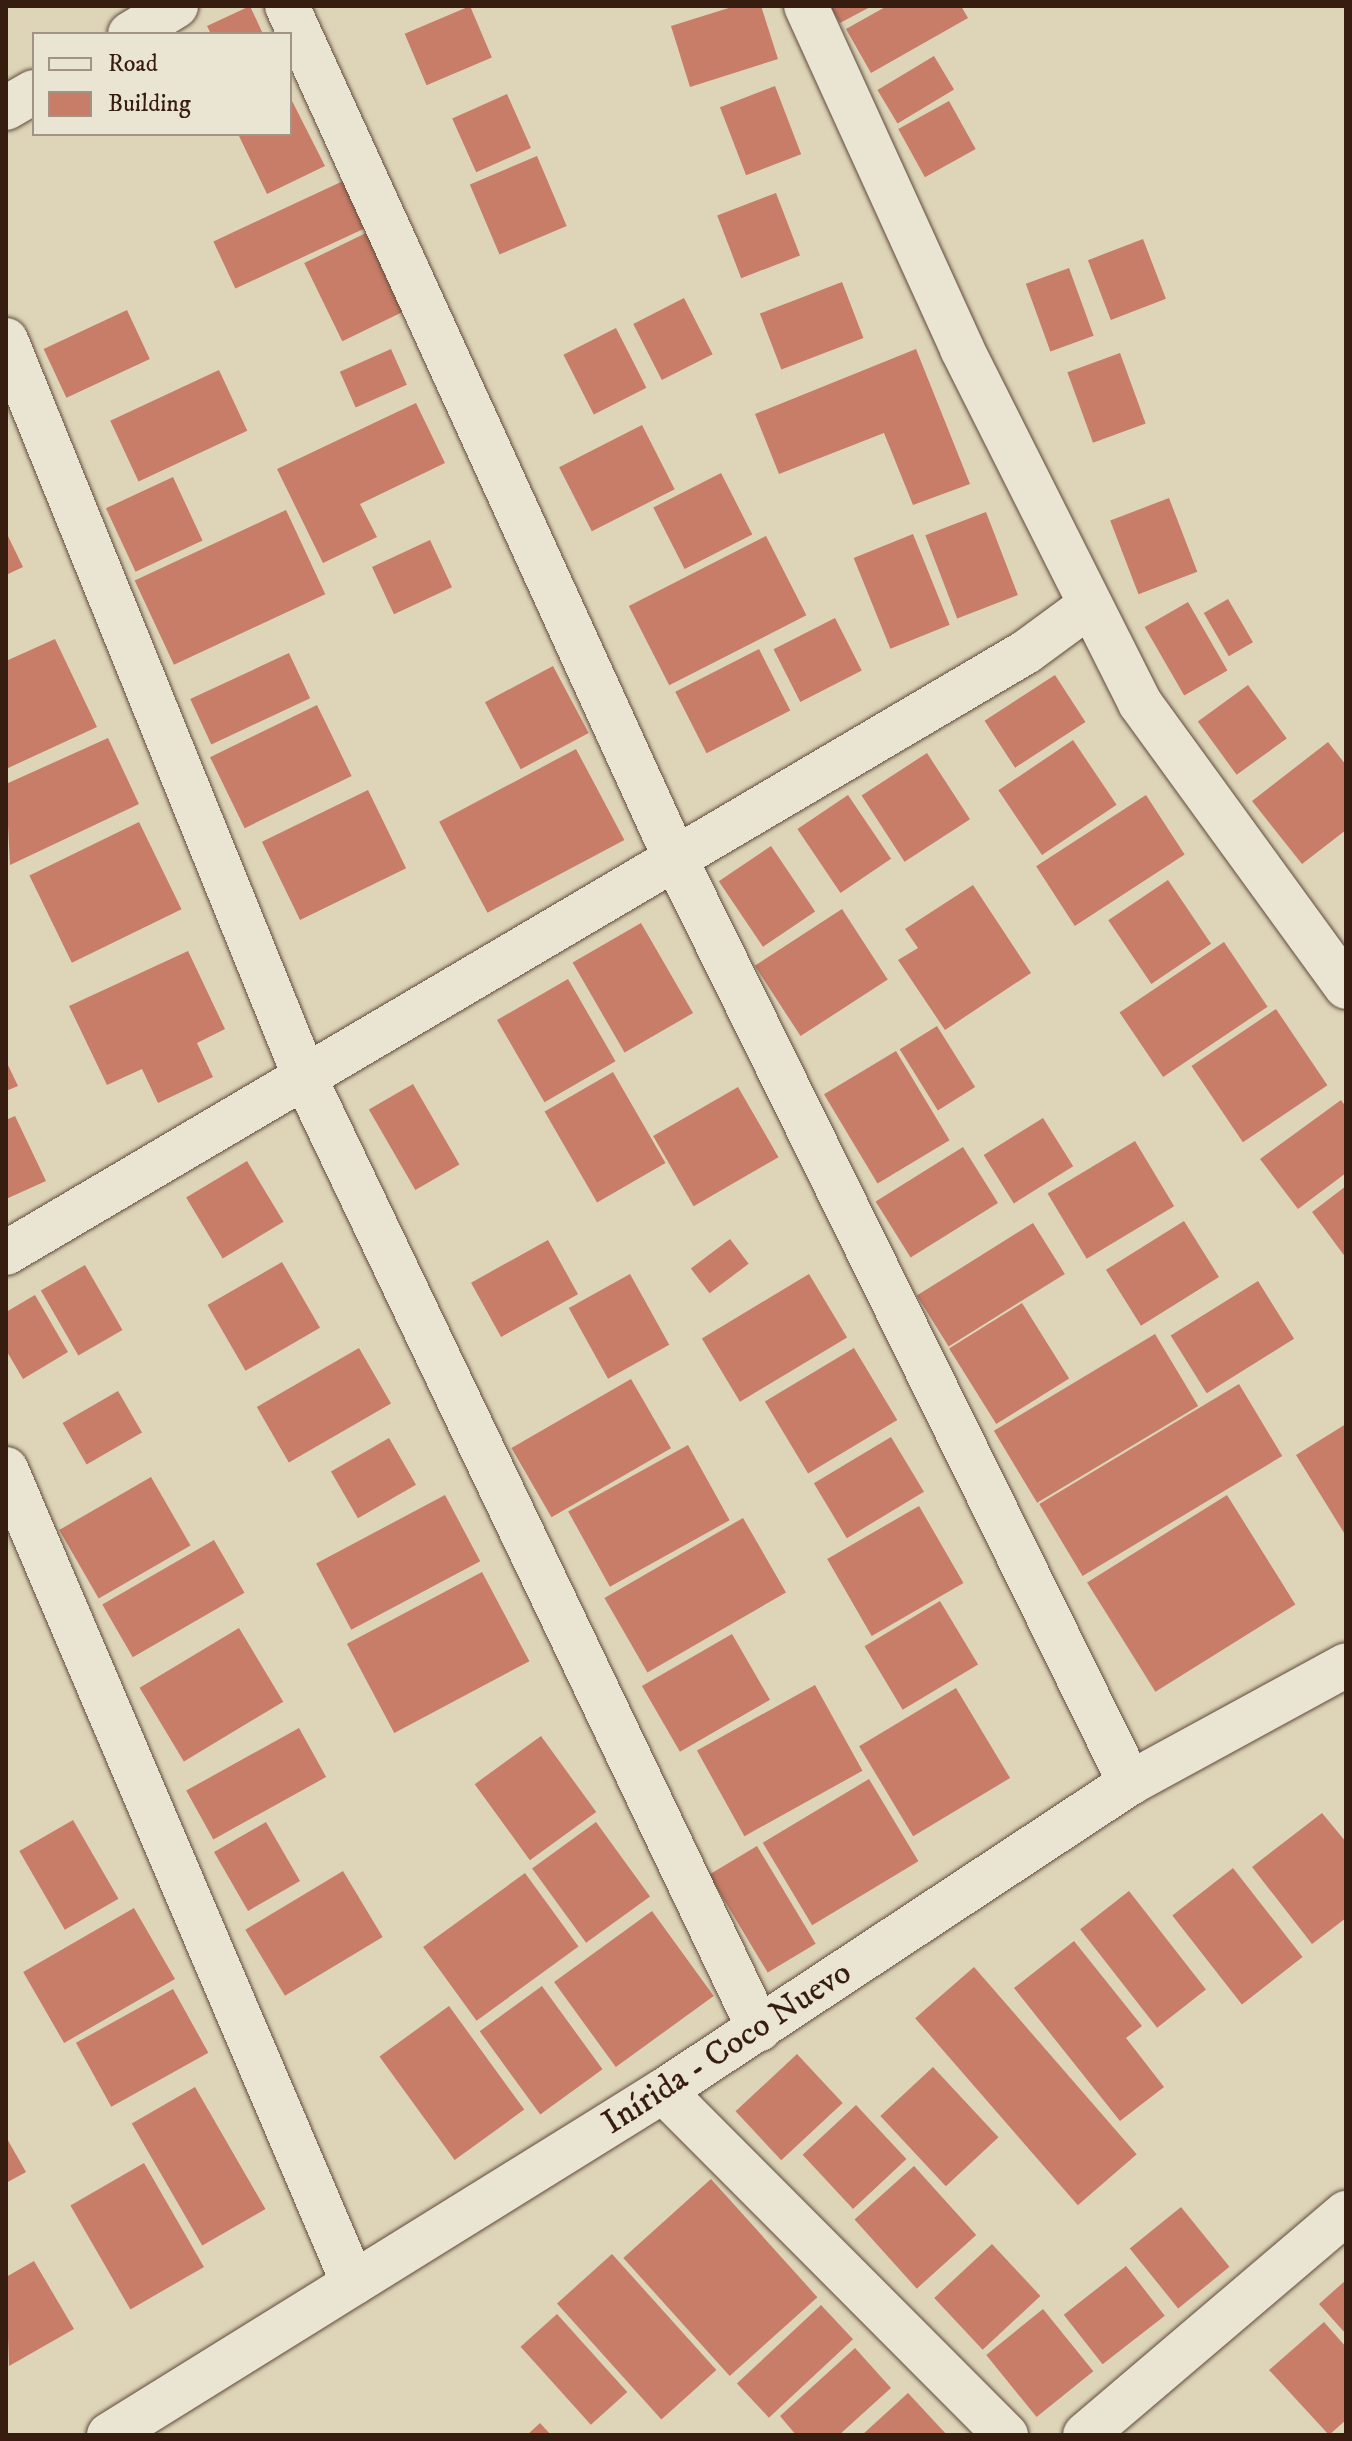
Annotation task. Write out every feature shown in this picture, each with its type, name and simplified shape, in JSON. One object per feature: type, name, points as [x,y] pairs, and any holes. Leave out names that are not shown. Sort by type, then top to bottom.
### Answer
[{"type":"street","points":[[133,32],[176,6]]},
{"type":"street","points":[[287,6],[676,860],[1130,1783]]},
{"type":"street","points":[[806,6],[962,349],[1140,703],[1346,987]]},
{"type":"street","points":[[6,108],[32,93]]},
{"type":"street","points":[[6,340],[306,1080],[759,2029]]},
{"type":"street","points":[[6,1253],[306,1080],[1026,652],[1090,605]]},
{"type":"street","points":[[6,1469],[353,2283]]},
{"type":"street","name":"Inírida - Coco Nuevo","points":[[109,2435],[663,2091],[1130,1783],[1346,1665]]},
{"type":"street","points":[[663,2091],[1006,2435]]},
{"type":"street","points":[[1085,2435],[1346,2213]]},
{"type":"building","points":[[250,6],[262,32],[210,32],[207,26]]},
{"type":"building","points":[[470,6],[492,58],[427,85],[405,34]]},
{"type":"building","points":[[735,6],[761,6],[778,59],[690,87],[671,26]]},
{"type":"building","points":[[830,6],[872,6],[840,23]]},
{"type":"building","points":[[887,6],[961,6],[968,18],[871,73],[846,29]]},
{"type":"building","points":[[934,56],[954,89],[898,123],[877,90]]},
{"type":"building","points":[[775,86],[801,154],[746,175],[720,107]]},
{"type":"building","points":[[507,94],[531,148],[476,172],[452,118]]},
{"type":"building","points":[[292,101],[325,166],[267,194],[239,136],[292,136]]},
{"type":"building","points":[[949,101],[976,149],[925,177],[898,129]]},
{"type":"building","points":[[537,156],[567,226],[499,254],[470,185]]},
{"type":"building","points":[[343,181],[365,228],[235,289],[213,241]]},
{"type":"building","points":[[776,193],[800,256],[741,278],[717,216]]},
{"type":"building","points":[[368,232],[406,310],[342,341],[304,263]]},
{"type":"building","points":[[1143,239],[1166,299],[1111,320],[1088,260]]},
{"type":"building","points":[[1069,268],[1094,336],[1050,351],[1026,284]]},
{"type":"building","points":[[842,282],[864,338],[781,370],[760,314]]},
{"type":"building","points":[[684,298],[713,354],[662,380],[633,324]]},
{"type":"building","points":[[127,310],[150,359],[66,398],[44,349]]},
{"type":"building","points":[[616,328],[646,388],[594,414],[563,355]]},
{"type":"building","points":[[391,349],[407,385],[356,407],[340,372]]},
{"type":"building","points":[[916,349],[970,484],[913,505],[884,433],[779,474],[755,414]]},
{"type":"building","points":[[1120,353],[1146,423],[1093,443],[1067,372]]},
{"type":"building","points":[[219,370],[247,431],[139,481],[110,421]]},
{"type":"building","points":[[416,403],[445,463],[360,504],[377,537],[323,563],[277,469]]},
{"type":"building","points":[[642,425],[675,489],[592,531],[559,467]]},
{"type":"building","points":[[721,473],[752,534],[685,569],[653,508]]},
{"type":"building","points":[[173,477],[203,540],[136,572],[106,508]]},
{"type":"building","points":[[1169,498],[1197,572],[1138,594],[1110,521]]},
{"type":"building","points":[[286,510],[325,594],[174,665],[135,581]]},
{"type":"building","points":[[986,512],[1018,595],[957,618],[925,535]]},
{"type":"building","points":[[6,532],[23,567],[6,575]]},
{"type":"building","points":[[913,534],[950,625],[890,649],[854,558]]},
{"type":"building","points":[[766,536],[806,615],[669,685],[629,606]]},
{"type":"building","points":[[430,540],[452,587],[394,614],[372,567]]},
{"type":"building","points":[[1228,599],[1253,642],[1229,656],[1204,613]]},
{"type":"building","points":[[1188,602],[1228,670],[1184,695],[1145,627]]},
{"type":"building","points":[[835,618],[862,671],[800,702],[774,649]]},
{"type":"building","points":[[55,639],[97,727],[6,769],[6,661]]},
{"type":"building","points":[[759,649],[790,710],[707,753],[675,692]]},
{"type":"building","points":[[289,653],[310,698],[211,744],[190,699]]},
{"type":"building","points":[[553,666],[589,733],[521,769],[485,702]]},
{"type":"building","points":[[1055,675],[1085,722],[1015,768],[985,721]]},
{"type":"building","points":[[1248,685],[1287,738],[1237,775],[1198,721]]},
{"type":"building","points":[[317,705],[352,776],[245,828],[210,757]]},
{"type":"building","points":[[108,738],[139,804],[10,865],[6,784]]},
{"type":"building","points":[[1073,740],[1117,805],[1042,855],[998,790]]},
{"type":"building","points":[[1328,742],[1346,765],[1346,830],[1302,864],[1252,801]]},
{"type":"building","points":[[576,749],[624,840],[487,913],[439,822]]},
{"type":"building","points":[[927,753],[970,819],[905,862],[862,795]]},
{"type":"building","points":[[368,790],[406,868],[300,920],[262,842]]},
{"type":"building","points":[[848,795],[891,859],[840,893],[797,829]]},
{"type":"building","points":[[1146,795],[1185,855],[1075,926],[1036,866]]},
{"type":"building","points":[[139,822],[182,909],[72,963],[29,875]]},
{"type":"building","points":[[771,846],[815,911],[763,947],[719,881]]},
{"type":"building","points":[[1168,880],[1211,944],[1151,984],[1108,920]]},
{"type":"building","points":[[973,885],[1031,973],[945,1030],[898,960],[918,948],[905,929]]},
{"type":"building","points":[[842,909],[888,979],[801,1036],[755,966]]},
{"type":"building","points":[[641,923],[693,1013],[625,1053],[573,962]]},
{"type":"building","points":[[1224,942],[1268,1007],[1163,1077],[1120,1012]]},
{"type":"building","points":[[188,951],[225,1029],[197,1043],[213,1077],[158,1103],[142,1069],[107,1085],[69,1006]]},
{"type":"building","points":[[568,979],[616,1061],[544,1102],[497,1020]]},
{"type":"building","points":[[1276,1009],[1327,1085],[1243,1142],[1191,1066]]},
{"type":"building","points":[[937,1026],[975,1087],[938,1110],[900,1049]]},
{"type":"building","points":[[896,1051],[950,1140],[878,1183],[824,1094]]},
{"type":"building","points":[[6,1061],[18,1086],[6,1091]]},
{"type":"building","points":[[613,1072],[666,1163],[597,1202],[545,1112]]},
{"type":"building","points":[[413,1084],[460,1165],[415,1190],[369,1110]]},
{"type":"building","points":[[738,1087],[778,1157],[694,1206],[653,1136]]},
{"type":"building","points":[[1341,1100],[1346,1107],[1346,1173],[1298,1209],[1260,1159]]},
{"type":"building","points":[[15,1116],[46,1181],[6,1199],[6,1120]]},
{"type":"building","points":[[1043,1118],[1073,1166],[1014,1203],[984,1155]]},
{"type":"building","points":[[1135,1141],[1174,1206],[1087,1259],[1048,1194]]},
{"type":"building","points":[[963,1147],[998,1203],[911,1258],[876,1202]]},
{"type":"building","points":[[247,1161],[284,1222],[223,1258],[186,1198]]},
{"type":"building","points":[[1346,1186],[1346,1258],[1312,1212]]},
{"type":"building","points":[[1184,1221],[1219,1277],[1141,1326],[1106,1270]]},
{"type":"building","points":[[1033,1223],[1065,1274],[949,1346],[917,1296]]},
{"type":"building","points":[[730,1239],[749,1264],[710,1293],[691,1268]]},
{"type":"building","points":[[548,1240],[578,1294],[501,1337],[471,1283]]},
{"type":"building","points":[[282,1262],[320,1328],[246,1371],[208,1305]]},
{"type":"building","points":[[85,1265],[122,1330],[78,1355],[41,1290]]},
{"type":"building","points":[[630,1274],[669,1345],[608,1379],[569,1308]]},
{"type":"building","points":[[809,1274],[847,1337],[740,1402],[702,1338]]},
{"type":"building","points":[[1258,1281],[1294,1339],[1207,1393],[1171,1336]]},
{"type":"building","points":[[35,1295],[68,1352],[23,1379],[6,1350],[6,1312]]},
{"type":"building","points":[[1022,1303],[1069,1378],[996,1424],[949,1349]]},
{"type":"building","points":[[1155,1334],[1198,1406],[1037,1503],[994,1431]]},
{"type":"building","points":[[359,1348],[391,1403],[289,1462],[257,1407]]},
{"type":"building","points":[[854,1348],[897,1420],[808,1474],[765,1402]]},
{"type":"building","points":[[631,1379],[671,1448],[551,1517],[511,1448]]},
{"type":"building","points":[[1239,1384],[1282,1456],[1083,1576],[1039,1504]]},
{"type":"building","points":[[118,1391],[142,1433],[87,1465],[63,1423]]},
{"type":"building","points":[[1346,1424],[1346,1536],[1296,1455]]},
{"type":"building","points":[[891,1437],[924,1492],[847,1538],[814,1483]]},
{"type":"building","points":[[389,1438],[416,1485],[358,1518],[331,1472]]},
{"type":"building","points":[[688,1445],[730,1520],[610,1587],[568,1511]]},
{"type":"building","points":[[151,1477],[190,1545],[99,1598],[59,1530]]},
{"type":"building","points":[[445,1495],[480,1561],[351,1630],[316,1564]]},
{"type":"building","points":[[1227,1495],[1295,1604],[1155,1692],[1087,1582]]},
{"type":"building","points":[[919,1506],[964,1583],[872,1636],[827,1559]]},
{"type":"building","points":[[743,1518],[786,1592],[647,1672],[604,1598]]},
{"type":"building","points":[[214,1540],[244,1593],[133,1657],[102,1604]]},
{"type":"building","points":[[482,1572],[529,1661],[394,1733],[347,1644]]},
{"type":"building","points":[[940,1601],[978,1664],[903,1710],[865,1646]]},
{"type":"building","points":[[239,1628],[283,1702],[184,1761],[140,1688]]},
{"type":"building","points":[[732,1634],[770,1700],[680,1752],[642,1686]]},
{"type":"building","points":[[815,1685],[863,1771],[744,1836],[697,1750]]},
{"type":"building","points":[[956,1688],[1010,1778],[913,1836],[859,1746]]},
{"type":"building","points":[[299,1728],[326,1777],[213,1840],[186,1791]]},
{"type":"building","points":[[541,1736],[596,1812],[530,1860],[475,1784]]},
{"type":"building","points":[[869,1779],[918,1861],[812,1925],[763,1843]]},
{"type":"building","points":[[1322,1813],[1346,1842],[1346,1918],[1312,1944],[1252,1867]]},
{"type":"building","points":[[73,1820],[118,1899],[65,1930],[19,1851]]},
{"type":"building","points":[[266,1822],[300,1881],[248,1911],[214,1852]]},
{"type":"building","points":[[596,1822],[650,1896],[586,1943],[532,1868]]},
{"type":"building","points":[[757,1846],[816,1944],[768,1973],[709,1875]]},
{"type":"building","points":[[1233,1868],[1303,1957],[1242,2004],[1172,1915]]},
{"type":"building","points":[[343,1871],[383,1937],[285,1996],[245,1930]]},
{"type":"building","points":[[525,1873],[578,1947],[477,2021],[423,1947]]},
{"type":"building","points":[[1129,1891],[1206,1990],[1157,2028],[1080,1929]]},
{"type":"building","points":[[134,1908],[175,1979],[64,2043],[23,1972]]},
{"type":"building","points":[[652,1911],[714,1996],[616,2067],[554,1982]]},
{"type":"building","points":[[1074,1941],[1142,2026],[1126,2038],[1164,2087],[1120,2121],[1014,1988]]},
{"type":"building","points":[[974,1967],[1137,2154],[1078,2205],[915,2018]]},
{"type":"building","points":[[542,1986],[603,2069],[540,2115],[480,2031]]},
{"type":"building","points":[[173,1989],[208,2053],[111,2107],[76,2043]]},
{"type":"building","points":[[449,2006],[524,2110],[455,2160],[379,2057]]},
{"type":"building","points":[[797,2054],[843,2103],[781,2160],[736,2111]]},
{"type":"building","points":[[933,2067],[998,2137],[946,2186],[880,2116]]},
{"type":"building","points":[[195,2087],[266,2209],[202,2246],[132,2124]]},
{"type":"building","points":[[856,2105],[906,2159],[853,2209],[803,2155]]},
{"type":"building","points":[[6,2137],[26,2172],[6,2183]]},
{"type":"building","points":[[144,2163],[204,2267],[130,2309],[70,2206]]},
{"type":"building","points":[[914,2166],[976,2235],[917,2289],[855,2220]]},
{"type":"building","points":[[711,2179],[817,2297],[730,2376],[623,2258]]},
{"type":"building","points":[[1181,2207],[1229,2267],[1178,2308],[1130,2249]]},
{"type":"building","points":[[992,2244],[1040,2296],[983,2350],[934,2298]]},
{"type":"building","points":[[612,2254],[716,2370],[661,2419],[557,2304]]},
{"type":"building","points":[[34,2261],[74,2329],[9,2366],[6,2277]]},
{"type":"building","points":[[1126,2266],[1165,2316],[1103,2364],[1064,2315]]},
{"type":"building","points":[[1346,2280],[1346,2334],[1319,2304]]},
{"type":"building","points":[[821,2305],[853,2339],[769,2418],[737,2383]]},
{"type":"building","points":[[1043,2309],[1093,2371],[1037,2417],[986,2355]]},
{"type":"building","points":[[557,2314],[627,2392],[591,2425],[521,2347]]},
{"type":"building","points":[[1324,2322],[1346,2347],[1346,2420],[1329,2435],[1269,2370]]},
{"type":"building","points":[[855,2348],[891,2388],[839,2435],[796,2435],[780,2416]]},
{"type":"building","points":[[908,2393],[947,2435],[862,2435]]},
{"type":"building","points":[[540,2423],[551,2435],[527,2435]]}]
